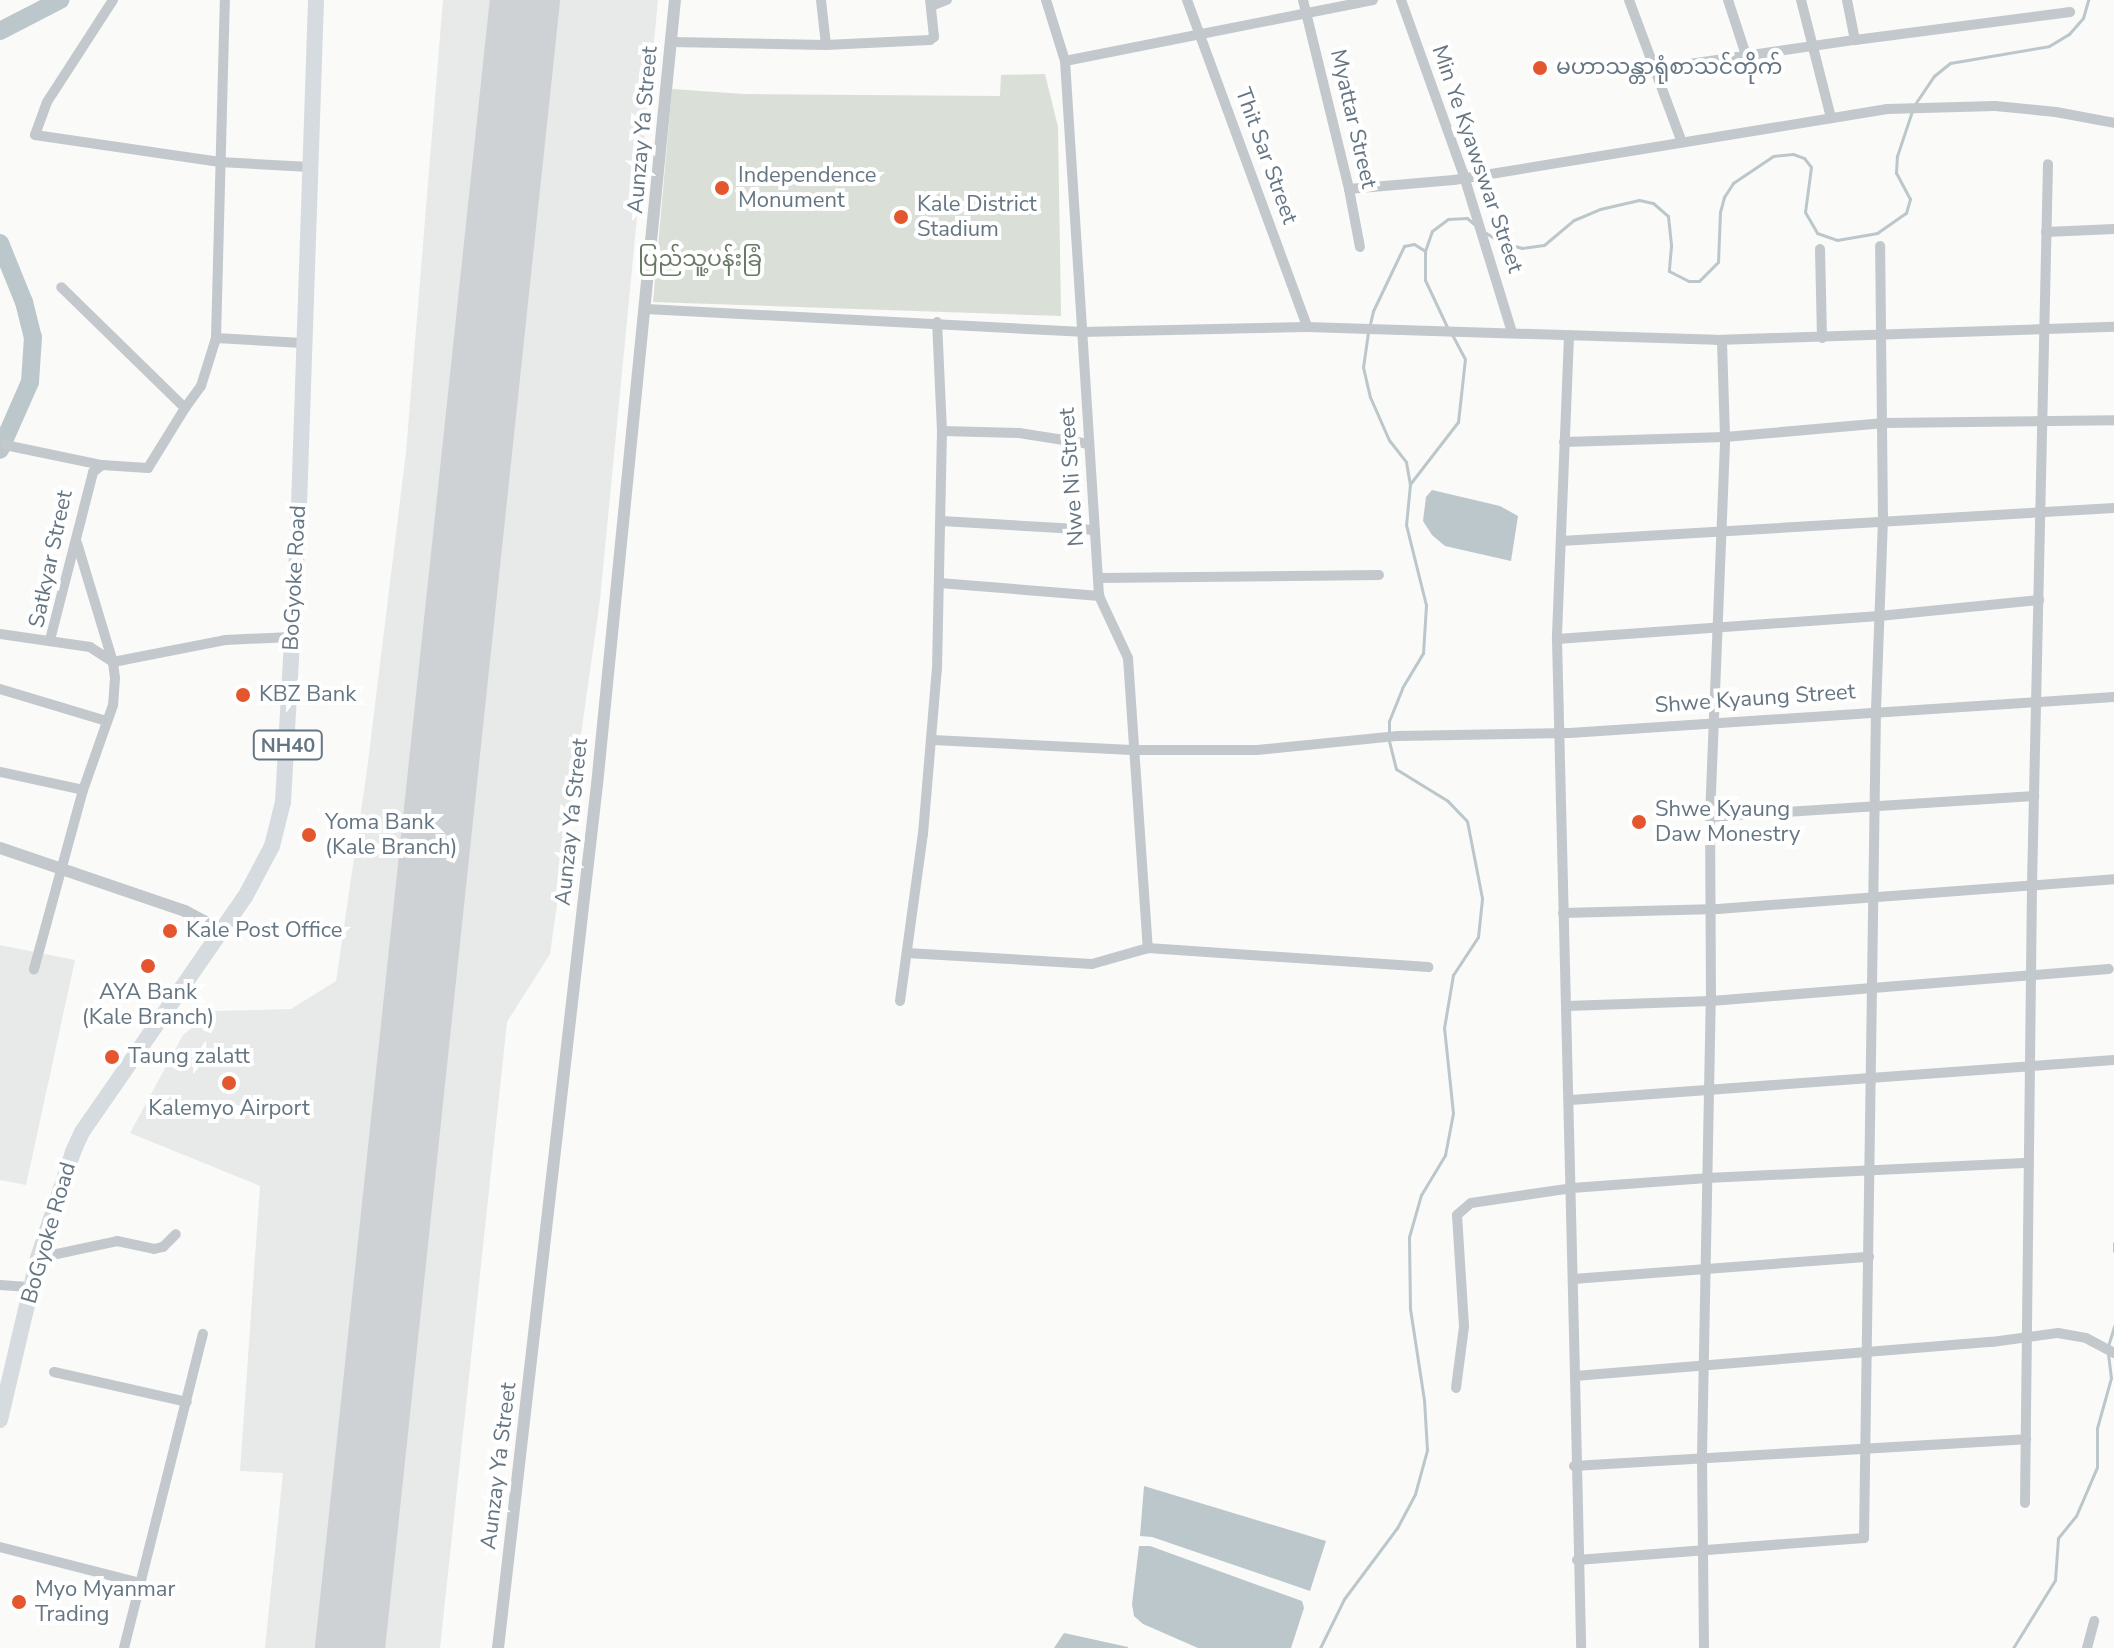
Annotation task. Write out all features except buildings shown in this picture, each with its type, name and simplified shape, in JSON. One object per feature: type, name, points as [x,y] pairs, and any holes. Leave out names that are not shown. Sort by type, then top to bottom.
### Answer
[{"type":"highway","name":"BoGyoke Road","points":[[0,1420],[38,1258],[60,1184],[82,1132],[245,897],[277,828],[283,802],[289,728],[316,0]]},
{"type":"street","points":[[113,0],[47,102],[35,135],[220,162],[310,167]]},
{"type":"street","points":[[5,445],[102,465],[149,467],[201,386],[216,338],[225,0]]},
{"type":"street","name":"Aunzay Ya Street","points":[[498,1648],[597,785],[675,0]]},
{"type":"street","points":[[821,0],[826,45]]},
{"type":"street","points":[[671,42],[826,45],[930,40],[934,37],[930,3],[947,0]]},
{"type":"street","name":"Nwe Ni Street","points":[[1046,0],[1065,61],[1099,596],[1128,658],[1148,948]]},
{"type":"street","name":"Thit Sar Street","points":[[1187,0],[1307,327]]},
{"type":"street","name":"Myattar Street","points":[[1303,0],[1360,247]]},
{"type":"street","points":[[1065,61],[1373,0]]},
{"type":"street","name":"Min Ye Kyawswar Street","points":[[1401,0],[1465,178],[1512,332]]},
{"type":"street","points":[[1629,0],[1681,140]]},
{"type":"street","points":[[1728,0],[1746,55]]},
{"type":"street","points":[[1801,0],[1831,118]]},
{"type":"street","points":[[1847,0],[1855,40]]},
{"type":"street","points":[[1655,69],[1812,45],[2070,12]]},
{"type":"street","points":[[1349,189],[1465,178],[1681,140],[1887,109],[1995,106],[2056,112],[2114,123]]},
{"type":"street","points":[[2025,1503],[2032,885],[2048,164]]},
{"type":"street","points":[[2046,232],[2114,229]]},
{"type":"street","points":[[1577,1560],[1864,1538],[1874,805],[1883,520],[1880,246]]},
{"type":"street","points":[[1820,249],[1822,338]]},
{"type":"street","points":[[61,287],[185,408]]},
{"type":"street","points":[[646,309],[1082,332],[1307,327],[1722,340],[2114,327]]},
{"type":"street","points":[[900,1001],[933,740],[942,521],[937,322]]},
{"type":"street","points":[[1569,336],[1557,639],[1571,1100],[1574,1466],[1581,1648]]},
{"type":"street","points":[[216,338],[302,343]]},
{"type":"street","points":[[1704,1648],[1702,1456],[1711,1001],[1710,817],[1725,437],[1722,340]]},
{"type":"street","points":[[1564,442],[1725,437],[1884,423],[2114,420]]},
{"type":"street","points":[[942,431],[1019,433],[1089,444]]},
{"type":"street","name":"Satkyar Street","points":[[102,465],[93,472],[87,488],[50,640],[90,647],[113,662]]},
{"type":"street","points":[[1561,541],[2114,508]]},
{"type":"street","points":[[942,521],[1095,530]]},
{"type":"street","points":[[34,969],[83,790],[113,705],[113,662],[76,541]]},
{"type":"street","points":[[1099,578],[1379,575]]},
{"type":"street","points":[[939,583],[1099,596]]},
{"type":"street","points":[[1557,639],[1879,616],[2039,600]]},
{"type":"street","points":[[0,634],[50,640]]},
{"type":"street","points":[[113,662],[225,640],[292,637]]},
{"type":"street","points":[[0,689],[107,721]]},
{"type":"street","name":"Shwe Kyaung Street","points":[[933,740],[1132,750],[1257,750],[1323,746],[1379,737],[1559,733],[1876,710],[2114,697]]},
{"type":"street","points":[[0,772],[83,790]]},
{"type":"street","points":[[1710,817],[2034,796]]},
{"type":"street","points":[[0,848],[185,911],[220,930]]},
{"type":"street","points":[[1563,913],[1873,898],[2114,879]]},
{"type":"street","points":[[907,953],[1092,964],[1148,948],[1428,967]]},
{"type":"street","points":[[1567,1006],[1711,1001],[2109,969]]},
{"type":"street","points":[[1571,1100],[2114,1060]]},
{"type":"street","points":[[1456,1388],[1464,1326],[1457,1215],[1471,1203],[1572,1188],[1707,1178],[2029,1163]]},
{"type":"street","points":[[38,1258],[117,1241],[154,1249],[163,1247],[176,1234]]},
{"type":"street","points":[[1573,1279],[1706,1272],[1869,1257]]},
{"type":"street","points":[[0,1285],[32,1287]]},
{"type":"street","points":[[1575,1376],[1992,1342],[2058,1333],[2096,1341],[2112,1351]]},
{"type":"street","points":[[124,1648],[203,1334]]},
{"type":"street","points":[[54,1372],[187,1402]]},
{"type":"street","points":[[1574,1466],[2026,1439]]},
{"type":"street","points":[[0,1547],[140,1583]]},
{"type":"street","points":[[2087,1648],[2094,1621]]},
{"type":"shaded area","points":[[443,0],[658,0],[600,600],[550,954],[507,1022],[440,1648],[265,1648],[283,1473],[240,1471],[260,1186],[130,1133],[183,1035],[213,1011],[291,1009],[336,981],[367,770],[406,452]]},
{"type":"shaded area","points":[[1432,490],[1500,506],[1518,516],[1511,561],[1445,546],[1432,535],[1423,521],[1426,497]]},
{"type":"shaded area","points":[[0,945],[75,960],[26,1185],[0,1180]]},
{"type":"shaded area","points":[[1144,1486],[1326,1541],[1310,1591],[1152,1537],[1140,1536]]},
{"type":"shaded area","points":[[1139,1546],[1150,1546],[1302,1601],[1304,1608],[1291,1648],[1198,1648],[1143,1624],[1134,1616],[1132,1604]]},
{"type":"shaded area","points":[[1064,1633],[1128,1647],[1128,1648],[1054,1648]]},
{"type":"green space","name":"Kale District Stadium","points":[[1045,74],[1058,127],[1061,316],[653,302],[672,89],[744,94],[1000,96],[1001,75]]},
{"type":"waterway","points":[[0,31],[60,0]]},
{"type":"waterway","points":[[1915,104],[1934,76],[1950,63],[2049,46],[2069,34],[2083,18],[2088,0]]},
{"type":"waterway","points":[[1486,233],[1502,243],[1522,248],[1544,245],[1574,220],[1600,209],[1639,200],[1653,203],[1668,216],[1671,246],[1669,271],[1689,281],[1699,281],[1718,262],[1720,212],[1724,197],[1733,183],[1773,156],[1793,154],[1804,158],[1811,167],[1805,212],[1817,233],[1837,240],[1877,233],[1906,213],[1910,199],[1896,173],[1897,156],[1912,111]]},
{"type":"waterway","points":[[1448,329],[1425,280],[1425,251],[1432,231],[1448,219],[1467,218],[1474,224]]},
{"type":"waterway","points":[[0,243],[24,302],[33,337],[30,382],[0,450]]},
{"type":"waterway","points":[[1370,324],[1373,311],[1404,246],[1414,244],[1425,251]]},
{"type":"waterway","points":[[1368,332],[1363,367],[1370,397],[1389,440],[1406,462],[1410,484]]},
{"type":"waterway","points":[[1389,732],[1389,721],[1402,688],[1423,653],[1426,605],[1406,525],[1410,484],[1458,422],[1465,359],[1452,335]]},
{"type":"waterway","points":[[1320,1648],[1344,1599],[1397,1528],[1415,1494],[1427,1450],[1424,1400],[1410,1309],[1409,1237],[1421,1195],[1445,1155],[1453,1113],[1444,1028],[1453,975],[1478,937],[1482,898],[1467,821],[1448,801],[1396,769],[1389,740]]},
{"type":"waterway","points":[[2114,1243],[2114,1251]]},
{"type":"waterway","points":[[2108,1346],[2114,1326]]},
{"type":"waterway","points":[[2013,1648],[2055,1580],[2058,1538],[2076,1516],[2097,1467],[2097,1428],[2111,1378],[2108,1354]]},
{"type":"runway","points":[[350,1648],[525,0]]},
{"type":"place","name":"မဟာသန္တာရုံစာသင်တိုက်","points":[[1540,68]]},
{"type":"place","name":"Independence Monument","points":[[722,188]]},
{"type":"place","name":"Kale District Stadium","points":[[901,217]]},
{"type":"place","name":"KBZ Bank","points":[[243,695]]},
{"type":"place","name":"Shwe Kyaung Daw Monestry","points":[[1639,822]]},
{"type":"place","name":"Yoma Bank (Kale Branch)","points":[[309,835]]},
{"type":"place","name":"Kale Post Office","points":[[170,931]]},
{"type":"place","name":"AYA Bank (Kale Branch)","points":[[148,966]]},
{"type":"place","name":"Taung zalatt","points":[[112,1057]]},
{"type":"place","name":"Kalemyo Airport","points":[[229,1083]]},
{"type":"place","name":"Myo Myanmar Trading","points":[[19,1602]]},
{"type":"park label","name":"ပြည်သူ့ပန်းခြံ","points":[[700,260]]}]
